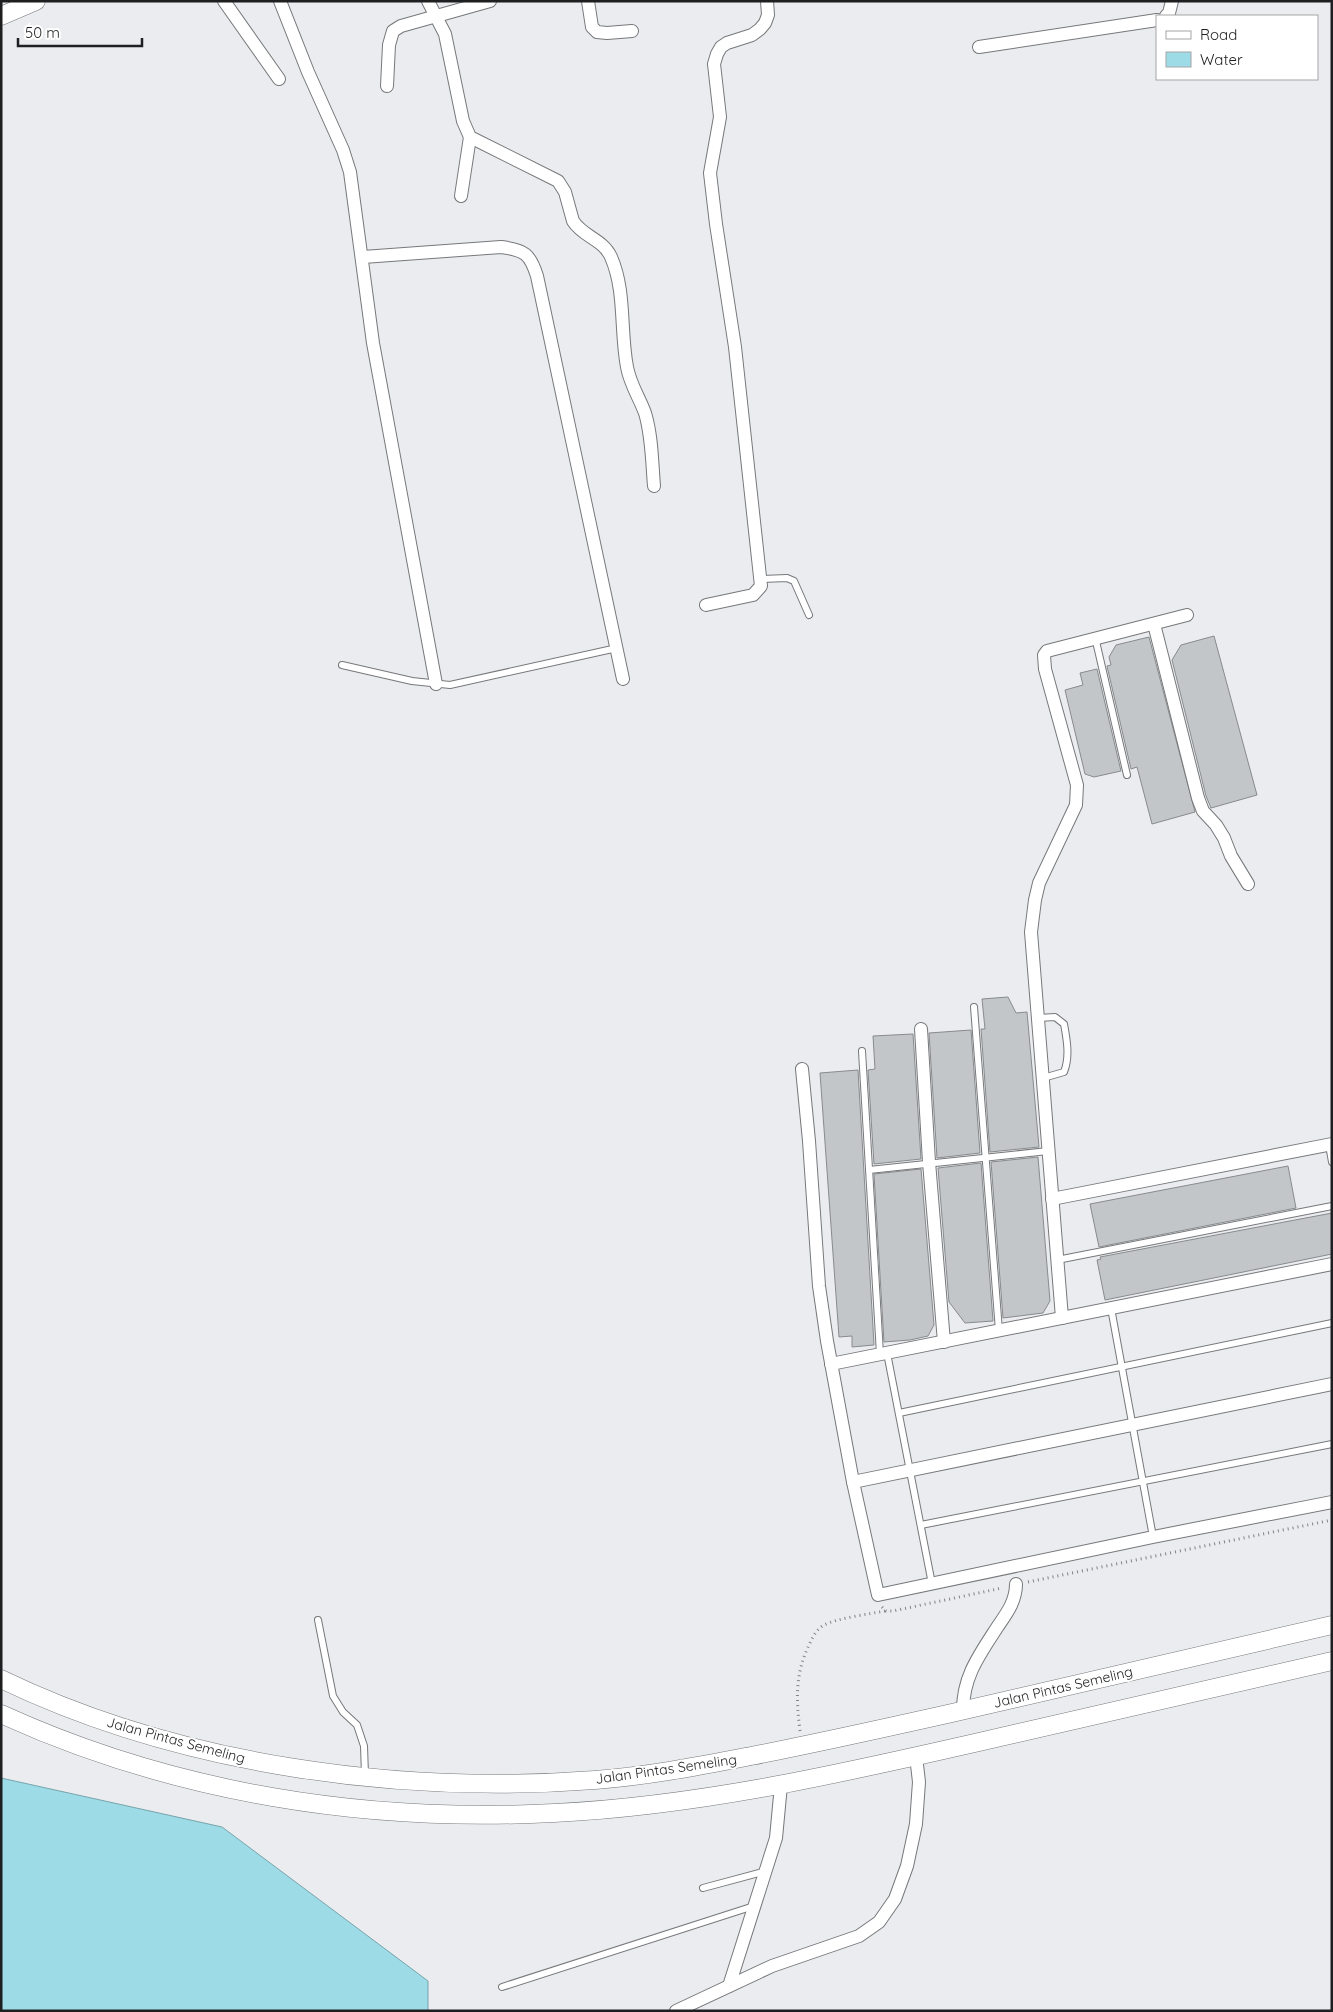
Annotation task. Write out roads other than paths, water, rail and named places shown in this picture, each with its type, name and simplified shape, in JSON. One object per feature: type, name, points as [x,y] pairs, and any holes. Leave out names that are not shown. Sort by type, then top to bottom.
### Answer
[{"type":"main road","points":[[1,16],[36,1]]},
{"type":"main road","name":"Jalan Pintas Semeling","points":[[1,1679],[27,1692],[110,1723],[204,1751],[246,1760],[365,1776],[495,1783],[589,1780],[675,1770],[802,1746],[1332,1625]]},
{"type":"main road","points":[[1,1714],[90,1750],[240,1792],[361,1810],[437,1814],[554,1813],[658,1803],[781,1785],[1332,1661]]},
{"type":"street","points":[[224,1],[278,79]]},
{"type":"street","points":[[280,1],[347,163],[363,257],[373,343],[436,684]]},
{"type":"street","points":[[428,1],[445,34],[463,121],[470,137],[461,196]]},
{"type":"street","points":[[387,86],[389,45],[393,30],[490,1]]},
{"type":"street","points":[[588,1],[592,27],[597,32],[632,31]]},
{"type":"street","points":[[706,605],[753,595],[758,592],[761,586],[735,346],[710,173],[720,117],[714,64],[717,54],[721,47],[727,43],[752,35],[760,29],[768,15],[767,1]]},
{"type":"street","points":[[1167,15],[1172,1]]},
{"type":"street","points":[[979,47],[1156,20]]},
{"type":"street","points":[[470,137],[563,185],[576,226],[599,241],[612,258],[620,292],[627,367],[635,393],[645,414],[654,486]]},
{"type":"street","points":[[363,257],[502,247],[521,250],[528,256],[537,276],[623,679]]},
{"type":"street","points":[[1062,1318],[1031,932],[1039,883],[1076,805],[1078,796],[1077,785],[1045,669],[1044,655],[1047,651],[1187,615]]},
{"type":"street","points":[[1154,624],[1198,798],[1203,811],[1216,825],[1224,838],[1231,856],[1248,884]]},
{"type":"street","points":[[921,1029],[929,1162],[944,1342]]},
{"type":"street","points":[[802,1069],[819,1286],[831,1364],[853,1482],[878,1595],[1153,1537],[1332,1502]]},
{"type":"street","points":[[1052,1199],[1330,1144]]},
{"type":"street","points":[[831,1364],[1332,1264]]},
{"type":"street","points":[[853,1482],[1332,1384]]},
{"type":"street","points":[[963,1710],[966,1683],[976,1661],[1012,1606],[1016,1584]]},
{"type":"street","points":[[676,2011],[772,1966],[859,1936],[879,1922],[896,1899],[907,1866],[916,1824],[919,1782],[916,1756]]},
{"type":"street","points":[[729,1986],[776,1838],[781,1785]]},
{"type":"lane","points":[[761,579],[787,578],[794,581],[809,615]]},
{"type":"lane","points":[[1095,638],[1127,776]]},
{"type":"lane","points":[[342,665],[412,681],[450,685],[616,648]]},
{"type":"lane","points":[[974,1007],[999,1331]]},
{"type":"lane","points":[[1038,1018],[1055,1017],[1064,1024],[1067,1040],[1067,1064],[1064,1072],[1043,1078]]},
{"type":"lane","points":[[862,1051],[869,1170],[884,1354],[899,1413],[932,1584]]},
{"type":"lane","points":[[1330,1144],[1332,1162]]},
{"type":"lane","points":[[869,1170],[929,1162],[1048,1151]]},
{"type":"lane","points":[[1057,1260],[1332,1206]]},
{"type":"lane","points":[[1111,1308],[1153,1537]]},
{"type":"lane","points":[[899,1413],[1332,1323]]},
{"type":"lane","points":[[921,1525],[1332,1444]]},
{"type":"lane","points":[[318,1620],[333,1696],[343,1712],[357,1725],[364,1746],[365,1776]]},
{"type":"lane","points":[[703,1888],[767,1870]]},
{"type":"lane","points":[[502,1987],[553,1969],[754,1906]]},
{"type":"water","points":[[1,1778],[222,1827],[428,1981],[428,2011],[1,2011]]}]
